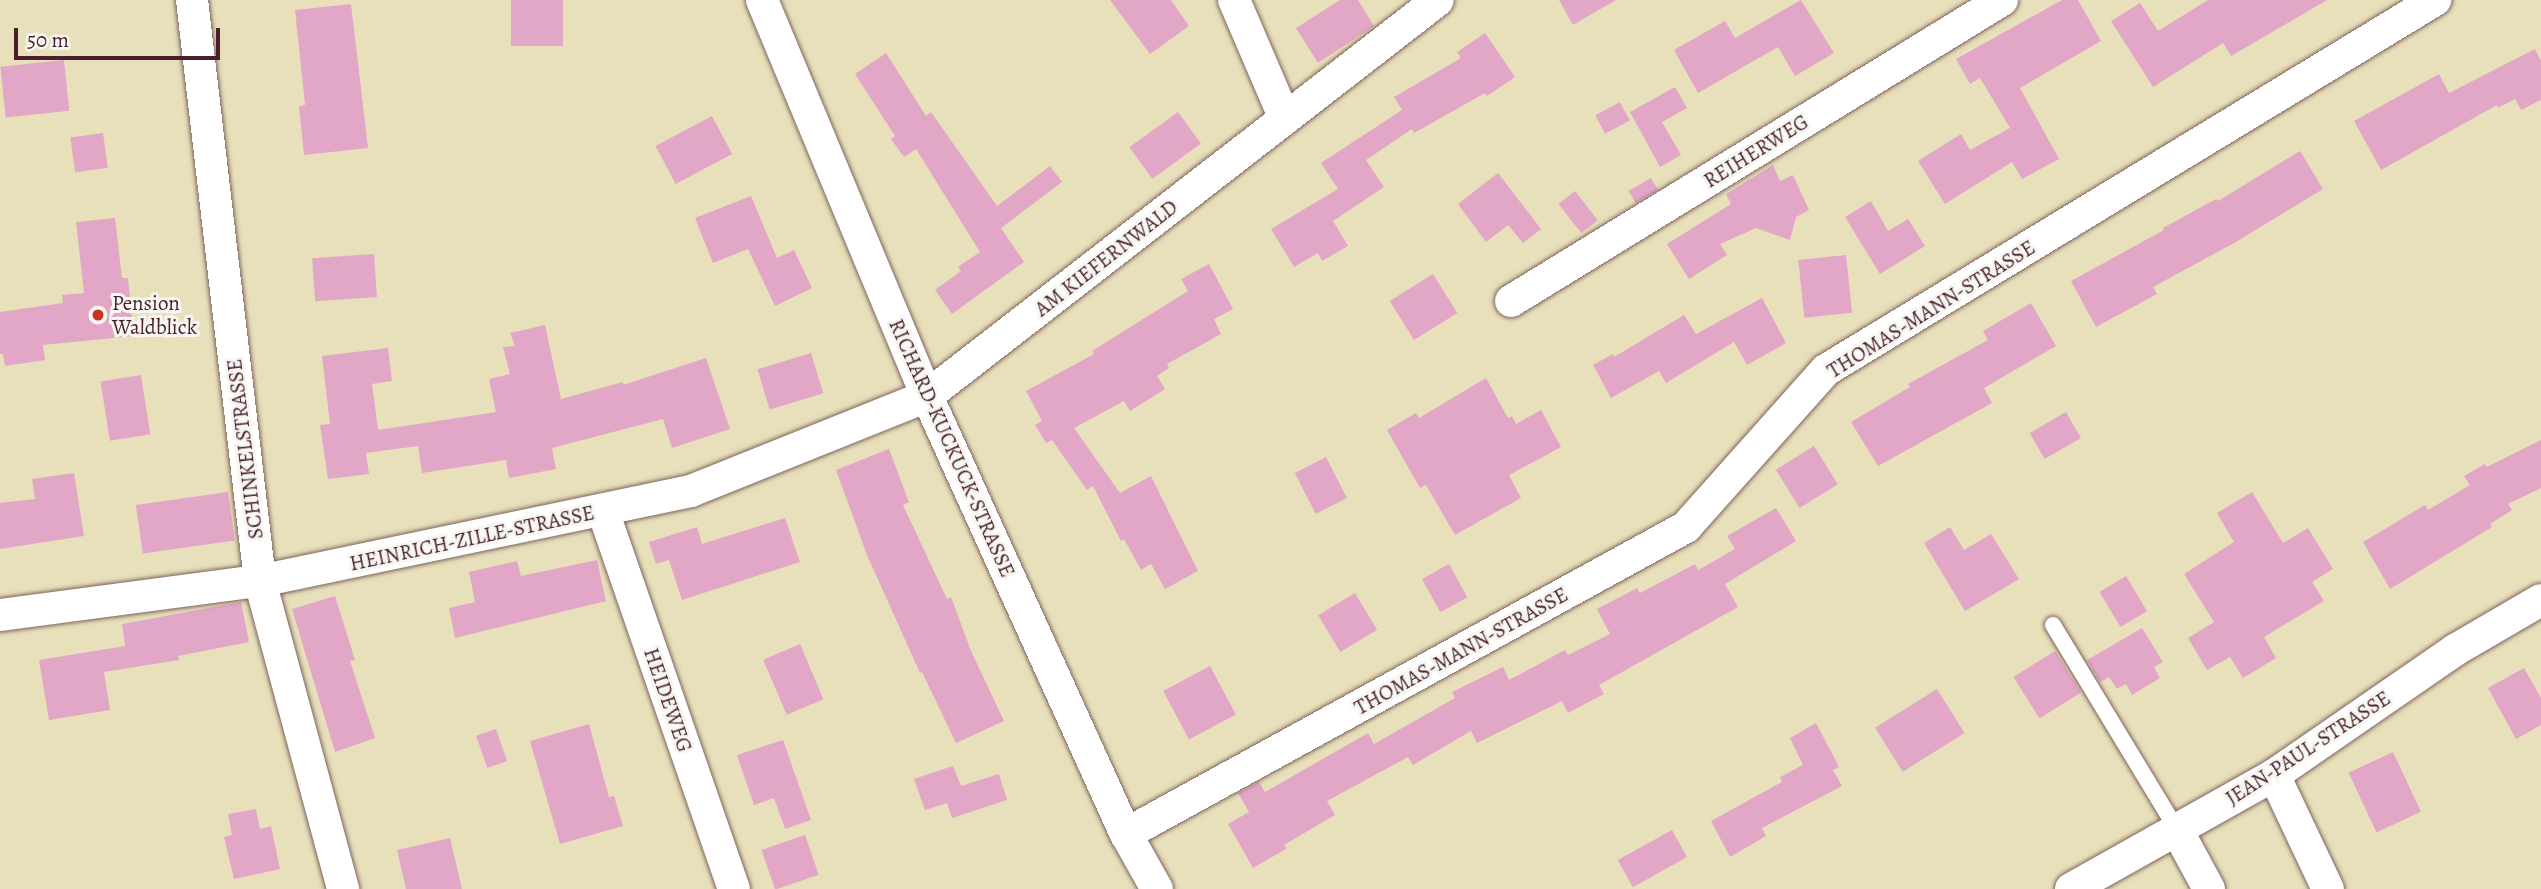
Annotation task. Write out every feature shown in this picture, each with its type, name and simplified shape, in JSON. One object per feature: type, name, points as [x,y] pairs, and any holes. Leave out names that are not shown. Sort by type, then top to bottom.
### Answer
[{"type":"street","name":"SCHINKELSTRASSE","points":[[192,0],[260,581],[343,889]]},
{"type":"street","name":"RICHARD-KUCKUCK-STRASSE","points":[[762,0],[927,396],[1126,834],[1157,889]]},
{"type":"street","points":[[1234,0],[1285,119]]},
{"type":"street","name":"AM KIEFERNWALD","points":[[927,396],[1438,0]]},
{"type":"street","name":"REIHERWEG","points":[[1511,301],[2001,0]]},
{"type":"street","name":"THOMAS-MANN-STRASSE","points":[[1126,834],[1686,527],[1826,370],[2435,0]]},
{"type":"street","name":"HEINRICH-ZILLE-STRASSE","points":[[0,615],[260,581],[691,491],[927,396]]},
{"type":"street","name":"HEIDEWEG","points":[[603,511],[734,889]]},
{"type":"street","name":"JEAN-PAUL-STRASSE","points":[[2071,889],[2274,775],[2455,650],[2541,600]]},
{"type":"street","points":[[2274,775],[2328,889]]},
{"type":"street","points":[[2177,830],[2209,889]]},
{"type":"lane","points":[[2053,625],[2177,830]]},
{"type":"building","points":[[511,0],[563,0],[563,46],[511,46]]},
{"type":"building","points":[[1110,0],[1171,0],[1189,26],[1150,54]]},
{"type":"building","points":[[1340,0],[1358,0],[1374,26],[1318,63],[1296,28]]},
{"type":"building","points":[[1559,0],[1616,0],[1573,25]]},
{"type":"building","points":[[1801,0],[1834,53],[1795,76],[1778,47],[1698,93],[1674,50],[1725,21],[1735,38]]},
{"type":"building","points":[[2062,0],[2078,0],[2101,41],[2020,88],[2059,159],[2022,179],[2012,162],[1945,204],[1918,161],[1961,134],[1970,150],[2010,128],[1980,78],[1970,84],[1956,59]]},
{"type":"building","points":[[2208,0],[2327,0],[2231,56],[2223,43],[2153,87],[2111,21],[2140,3],[2158,31]]},
{"type":"building","points":[[351,4],[368,148],[304,155],[299,106],[305,105],[295,10]]},
{"type":"building","points":[[1485,33],[1515,77],[1487,96],[1485,93],[1414,133],[1412,129],[1366,160],[1384,187],[1333,221],[1348,246],[1322,261],[1318,253],[1294,267],[1271,229],[1338,189],[1321,163],[1402,110],[1394,97],[1461,58],[1457,52]]},
{"type":"building","points":[[2535,49],[2541,61],[2541,100],[2521,110],[2515,99],[2498,108],[2497,105],[2381,170],[2354,121],[2439,74],[2449,93]]},
{"type":"building","points":[[886,53],[926,116],[931,112],[997,206],[1050,166],[1062,182],[1001,228],[1024,262],[952,314],[935,290],[961,271],[958,267],[980,252],[916,149],[904,157],[891,139],[895,136],[855,74]]},
{"type":"building","points":[[64,60],[69,111],[6,117],[0,67]]},
{"type":"building","points":[[1675,87],[1687,108],[1662,122],[1681,155],[1660,167],[1630,112]]},
{"type":"building","points":[[1620,102],[1630,121],[1605,134],[1595,115]]},
{"type":"building","points":[[1178,112],[1201,144],[1152,179],[1129,147]]},
{"type":"building","points":[[712,116],[732,154],[676,184],[655,146]]},
{"type":"building","points":[[103,133],[108,168],[75,172],[70,138]]},
{"type":"building","points":[[2300,151],[2323,189],[2236,242],[2153,287],[2157,294],[2096,327],[2071,281],[2216,199],[2218,201]]},
{"type":"building","points":[[1773,165],[1780,181],[1793,175],[1809,210],[1796,217],[1790,240],[1756,228],[1720,244],[1727,255],[1689,279],[1667,244],[1731,204],[1726,194]]},
{"type":"building","points":[[1498,173],[1541,229],[1523,243],[1508,225],[1486,242],[1458,204]]},
{"type":"building","points":[[1651,178],[1658,190],[1635,203],[1628,191]]},
{"type":"building","points":[[1575,191],[1598,220],[1581,233],[1558,204]]},
{"type":"building","points":[[751,196],[777,258],[794,250],[812,288],[775,306],[748,249],[713,263],[695,218]]},
{"type":"building","points":[[1871,201],[1888,231],[1908,219],[1925,246],[1880,274],[1845,217]]},
{"type":"building","points":[[115,218],[122,278],[128,278],[134,336],[43,345],[45,360],[5,366],[3,354],[0,354],[0,312],[63,303],[62,295],[84,293],[76,222]]},
{"type":"building","points":[[374,254],[377,297],[315,301],[312,258]]},
{"type":"building","points":[[1846,255],[1852,313],[1804,318],[1798,260]]},
{"type":"building","points":[[1209,264],[1233,309],[1214,319],[1221,334],[1167,364],[1169,368],[1157,376],[1165,389],[1130,411],[1124,401],[1074,428],[1120,493],[1151,476],[1198,571],[1165,589],[1151,564],[1141,570],[1124,539],[1121,541],[1093,486],[1087,490],[1052,440],[1046,443],[1035,425],[1042,421],[1026,391],[1094,354],[1092,351],[1188,291],[1181,279]]},
{"type":"building","points":[[1433,274],[1457,313],[1414,340],[1390,301]]},
{"type":"building","points":[[1762,298],[1786,343],[1747,365],[1734,342],[1666,383],[1659,371],[1611,398],[1593,365],[1613,354],[1614,357],[1684,315],[1696,334]]},
{"type":"building","points":[[2031,303],[2056,346],[1984,388],[1992,403],[1878,466],[1851,422],[1910,387],[1908,384],[1988,340],[1983,331]]},
{"type":"building","points":[[545,325],[561,399],[623,382],[623,385],[706,358],[730,429],[672,448],[663,419],[552,448],[556,469],[509,478],[506,460],[422,473],[418,446],[366,453],[369,474],[328,479],[320,425],[330,424],[322,356],[388,348],[392,381],[372,384],[378,430],[496,412],[489,379],[510,374],[503,347],[515,346],[510,333]]},
{"type":"building","points":[[811,353],[823,393],[770,410],[757,369]]},
{"type":"building","points":[[141,375],[150,434],[110,441],[101,381]]},
{"type":"building","points":[[1486,378],[1508,418],[1512,416],[1516,424],[1541,410],[1561,447],[1509,475],[1521,498],[1455,535],[1426,485],[1420,488],[1387,430],[1416,413],[1419,418]]},
{"type":"building","points":[[2066,412],[2081,438],[2045,459],[2030,433]]},
{"type":"building","points":[[2541,440],[2541,488],[2508,504],[2512,510],[2490,524],[2492,527],[2390,589],[2363,542],[2425,505],[2428,510],[2470,485],[2464,476]]},
{"type":"building","points":[[1814,446],[1838,484],[1800,508],[1776,470]]},
{"type":"building","points":[[889,449],[909,502],[903,505],[947,599],[951,597],[971,651],[1004,721],[956,743],[922,672],[920,673],[867,555],[836,470]]},
{"type":"building","points":[[1326,457],[1347,498],[1316,514],[1295,473]]},
{"type":"building","points":[[74,473],[84,536],[0,549],[0,503],[35,499],[32,479]]},
{"type":"building","points":[[228,492],[235,541],[143,553],[136,505]]},
{"type":"building","points":[[2252,492],[2283,543],[2308,528],[2333,569],[2312,582],[2324,601],[2264,637],[2276,658],[2243,678],[2230,657],[2207,670],[2188,638],[2214,622],[2184,574],[2234,542],[2217,513]]},
{"type":"building","points":[[1776,508],[1796,541],[1725,584],[1738,607],[1599,685],[1604,694],[1568,713],[1562,701],[1477,743],[1471,731],[1413,765],[1408,757],[1327,801],[1335,815],[1284,845],[1286,849],[1253,868],[1228,824],[1249,812],[1238,793],[1259,782],[1265,792],[1368,733],[1374,744],[1455,698],[1452,692],[1503,667],[1509,680],[1565,650],[1568,655],[1610,634],[1597,609],[1637,588],[1640,593],[1695,564],[1698,570],[1735,549],[1727,536]]},
{"type":"building","points":[[785,518],[800,562],[682,600],[669,560],[656,564],[649,542],[697,527],[702,544]]},
{"type":"building","points":[[1950,527],[1964,550],[1991,534],[2019,579],[1965,611],[1924,543]]},
{"type":"building","points":[[597,560],[606,601],[455,638],[449,608],[475,602],[469,572],[517,561],[521,576]]},
{"type":"building","points":[[1449,564],[1467,597],[1440,612],[1422,579]]},
{"type":"building","points":[[2126,576],[2147,611],[2121,627],[2099,592]]},
{"type":"building","points":[[1355,593],[1377,630],[1340,652],[1318,615]]},
{"type":"building","points":[[335,596],[355,660],[350,661],[375,738],[335,752],[292,609]]},
{"type":"building","points":[[241,602],[249,642],[178,656],[179,660],[104,672],[110,710],[49,720],[39,660],[125,646],[122,624]]},
{"type":"building","points":[[2142,628],[2163,662],[2154,667],[2160,678],[2132,695],[2126,684],[2117,689],[2109,677],[2100,682],[2087,660]]},
{"type":"building","points":[[800,644],[823,699],[787,715],[763,660]]},
{"type":"building","points":[[2055,651],[2081,693],[2039,719],[2013,677]]},
{"type":"building","points":[[1210,666],[1236,715],[1189,739],[1163,691]]},
{"type":"building","points":[[2524,668],[2541,698],[2541,725],[2516,739],[2488,688]]},
{"type":"building","points":[[1937,689],[1965,733],[1903,772],[1875,728]]},
{"type":"building","points":[[1816,723],[1839,767],[1833,770],[1842,786],[1762,828],[1766,836],[1730,857],[1711,821],[1782,782],[1780,777],[1803,765],[1790,738]]},
{"type":"building","points":[[589,724],[609,797],[614,796],[623,826],[560,844],[530,741]]},
{"type":"building","points":[[496,729],[507,761],[487,768],[476,736]]},
{"type":"building","points":[[783,740],[811,820],[785,829],[774,798],[754,805],[737,755]]},
{"type":"building","points":[[2393,752],[2421,812],[2376,833],[2349,773]]},
{"type":"building","points":[[953,766],[961,786],[999,774],[1007,800],[952,818],[947,803],[925,810],[914,779]]},
{"type":"building","points":[[256,809],[260,829],[271,826],[280,869],[234,879],[224,837],[232,835],[228,814]]},
{"type":"building","points":[[1672,830],[1687,857],[1633,887],[1618,860]]},
{"type":"building","points":[[805,835],[819,875],[775,889],[762,850]]},
{"type":"building","points":[[450,838],[462,889],[406,889],[397,850]]},
{"type":"place","name":"Pension Waldblick","points":[[98,315]]}]
